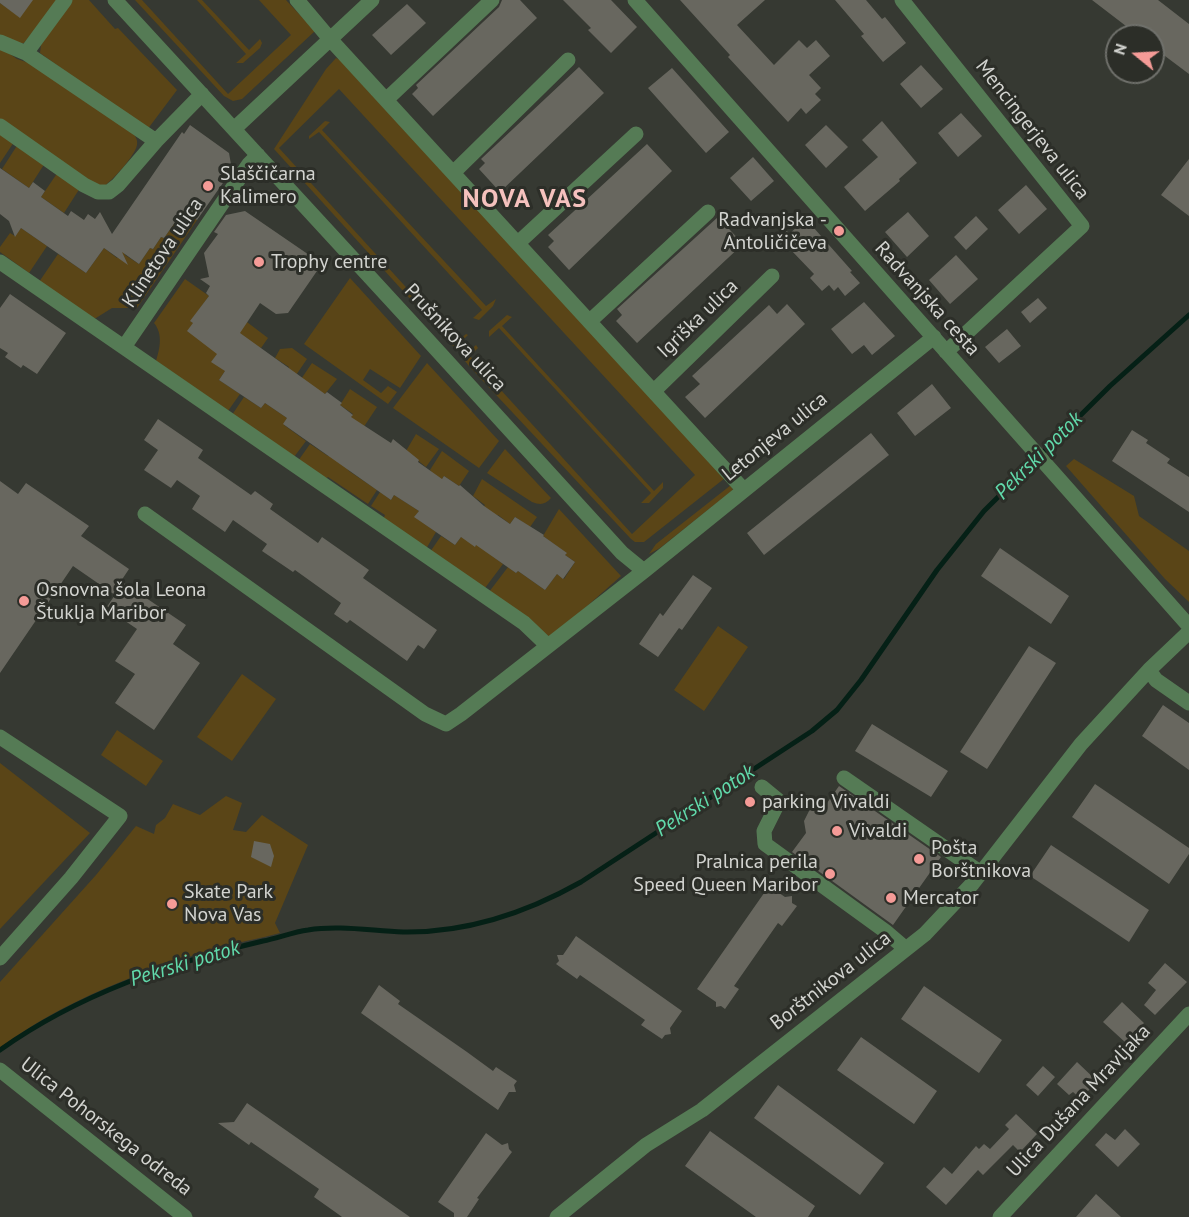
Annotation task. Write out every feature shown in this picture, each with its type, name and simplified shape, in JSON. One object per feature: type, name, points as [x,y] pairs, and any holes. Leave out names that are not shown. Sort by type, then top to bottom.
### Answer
[{"type":"street","points":[[26,53],[65,0]]},
{"type":"street","name":"Prušnikova ulica","points":[[115,0],[622,553],[644,571]]},
{"type":"street","name":"Igriška ulica","points":[[297,0],[330,39],[743,489]]},
{"type":"street","points":[[234,129],[372,0]]},
{"type":"street","points":[[387,99],[492,0]]},
{"type":"street","name":"Radvanjska cesta","points":[[635,0],[1189,626]]},
{"type":"street","name":"Mencingerjeva ulica","points":[[902,0],[1082,226],[946,352]]},
{"type":"street","points":[[0,42],[26,53],[156,141]]},
{"type":"street","points":[[454,172],[568,60]]},
{"type":"street","points":[[0,126],[84,184],[98,192],[109,192],[202,94]]},
{"type":"street","points":[[518,243],[636,134]]},
{"type":"street","name":"Klinetova ulica","points":[[124,347],[258,154]]},
{"type":"street","points":[[590,321],[708,212]]},
{"type":"street","points":[[0,262],[525,623],[547,645]]},
{"type":"street","name":"Igriška ulica","points":[[654,391],[772,276]]},
{"type":"street","name":"Letonjeva ulica","points":[[145,514],[425,714],[446,724],[644,571],[934,337]]},
{"type":"street","name":"Borštnikova ulica","points":[[558,1217],[646,1145],[702,1110],[925,934],[981,873],[1081,744],[1149,670],[1189,632]]},
{"type":"street","points":[[1149,670],[1156,680],[1189,703]]},
{"type":"street","points":[[0,736],[120,816],[71,878],[0,958]]},
{"type":"street","points":[[844,778],[981,873]]},
{"type":"street","points":[[762,787],[779,801],[764,831],[765,844],[885,931],[906,949]]},
{"type":"street","name":"Ulica Dušana Mravljaka","points":[[1000,1217],[1189,1014]]},
{"type":"street","name":"Ulica Pohorskega odreda","points":[[0,1070],[185,1217]]},
{"type":"shaded area","points":[[24,0],[60,0],[24,43],[12,43],[0,38],[0,3],[20,17]]},
{"type":"shaded area","points":[[69,0],[89,0],[177,90],[147,130],[40,53],[41,45]]},
{"type":"shaded area","points":[[135,0],[142,0],[228,94],[291,35],[259,0],[286,0],[315,31],[242,99],[233,101],[224,96]]},
{"type":"shaded area","points":[[197,0],[202,0],[249,50],[260,39],[262,43],[260,48],[243,63],[236,63],[246,54]]},
{"type":"shaded area","points":[[0,47],[17,59],[32,64],[132,132],[137,139],[135,150],[128,162],[103,187],[92,185],[0,122]]},
{"type":"shaded area","points":[[336,58],[725,478],[644,542],[635,542],[631,539],[469,366],[465,361],[465,355],[476,345],[478,348],[470,356],[632,534],[695,475],[339,89],[279,148],[456,342],[466,334],[468,335],[456,347],[274,149],[326,69]]},
{"type":"shaded area","points":[[325,121],[330,122],[322,130],[486,306],[496,299],[493,306],[479,320],[473,318],[482,310],[319,132],[309,139],[309,136]]},
{"type":"shaded area","points":[[0,132],[14,142],[0,163]]},
{"type":"shaded area","points":[[18,144],[45,163],[29,188],[2,169]]},
{"type":"shaded area","points":[[58,172],[80,188],[64,213],[41,197]]},
{"type":"shaded area","points":[[183,211],[197,220],[137,308],[112,308],[92,319],[39,282],[58,254],[86,273],[104,248],[117,258],[123,250],[125,255],[139,264],[150,248],[153,249],[161,237],[164,238]]},
{"type":"shaded area","points":[[21,228],[47,246],[29,273],[0,252],[0,247],[10,233],[15,236]]},
{"type":"shaded area","points":[[350,278],[421,356],[400,388],[370,369],[363,380],[381,393],[388,386],[397,392],[388,404],[304,344]]},
{"type":"shaded area","points":[[185,279],[209,296],[191,321],[222,347],[225,371],[219,380],[240,394],[228,411],[156,361],[160,336],[154,323]]},
{"type":"shaded area","points":[[507,315],[512,317],[502,326],[654,491],[663,482],[663,488],[649,503],[641,503],[651,493],[499,328],[489,337],[489,331]]},
{"type":"shaded area","points":[[243,319],[268,338],[261,348],[232,334]]},
{"type":"shaded area","points":[[292,348],[307,359],[292,381],[284,375],[289,367],[275,358],[280,349]]},
{"type":"shaded area","points":[[312,363],[337,379],[325,394],[297,385]]},
{"type":"shaded area","points":[[427,363],[499,441],[479,468],[393,408]]},
{"type":"shaded area","points":[[350,389],[377,407],[363,428],[350,418],[353,414],[340,405]]},
{"type":"shaded area","points":[[244,397],[261,408],[265,403],[287,418],[284,425],[306,441],[294,457],[232,415]]},
{"type":"shaded area","points":[[416,434],[439,449],[426,467],[406,451]]},
{"type":"shaded area","points":[[310,444],[328,456],[333,449],[349,471],[377,490],[368,504],[328,477],[325,479],[298,461]]},
{"type":"shaded area","points":[[505,449],[551,498],[547,502],[538,504],[532,502],[487,473]]},
{"type":"shaded area","points":[[442,451],[469,471],[459,486],[444,476],[440,482],[430,470]]},
{"type":"shaded area","points":[[1074,459],[1134,496],[1139,516],[1189,551],[1189,602],[1165,579],[1066,466]]},
{"type":"shaded area","points":[[482,479],[537,517],[530,527],[515,517],[510,524],[498,515],[494,520],[481,511],[485,505],[473,496]]},
{"type":"shaded area","points":[[731,485],[733,490],[660,548],[649,554],[656,544]]},
{"type":"shaded area","points":[[380,492],[391,500],[394,495],[419,511],[415,517],[436,532],[426,549],[383,520],[385,515],[371,506]]},
{"type":"shaded area","points":[[559,509],[621,576],[551,638],[489,592],[508,567],[516,573],[518,571],[545,590],[557,574],[564,579],[575,562],[543,536]]},
{"type":"shaded area","points":[[441,536],[455,545],[461,537],[480,540],[491,555],[503,564],[485,588],[430,552]]},
{"type":"shaded area","points":[[718,626],[748,647],[704,711],[674,690]]},
{"type":"shaded area","points":[[242,674],[276,699],[232,761],[197,737]]},
{"type":"shaded area","points":[[117,730],[163,761],[146,786],[101,755]]},
{"type":"shaded area","points":[[0,763],[90,833],[0,929]]},
{"type":"shaded area","name":"Skate Park Nova Vas","points":[[226,796],[242,803],[233,830],[246,832],[262,815],[308,845],[275,923],[280,933],[217,948],[132,977],[49,1016],[0,1048],[0,982],[96,875],[136,826],[154,834],[156,825],[165,818],[173,804],[200,815]]},
{"type":"building","points":[[0,0],[33,0],[20,18],[0,3]]},
{"type":"building","points":[[502,0],[520,0],[537,18],[433,116],[412,94],[418,88],[416,85],[499,7]]},
{"type":"building","points":[[563,0],[611,0],[637,27],[611,53],[588,30],[591,28]]},
{"type":"building","points":[[680,0],[765,0],[737,25],[774,65],[799,40],[807,48],[816,40],[830,56],[809,75],[821,88],[815,94],[821,100],[806,114],[801,108],[788,122],[728,57],[730,55]]},
{"type":"building","points":[[835,0],[866,0],[882,19],[885,17],[906,43],[883,62],[861,36],[864,34]]},
{"type":"building","points":[[1092,0],[1158,0],[1189,24],[1189,74],[1165,56],[1165,24],[1123,24]]},
{"type":"building","points":[[407,4],[426,23],[391,55],[372,35]]},
{"type":"building","points":[[921,65],[943,89],[921,108],[900,84]]},
{"type":"building","points":[[579,67],[604,93],[500,192],[479,169],[485,163],[481,159]]},
{"type":"building","points":[[672,68],[729,132],[706,153],[648,88]]},
{"type":"building","points":[[961,113],[982,136],[958,157],[938,133]]},
{"type":"building","points":[[882,121],[917,163],[865,211],[844,187],[878,157],[862,140]]},
{"type":"building","points":[[190,125],[229,153],[232,170],[197,220],[183,211],[164,238],[161,237],[153,249],[150,248],[139,264],[122,252],[128,265],[104,248],[86,273],[21,228],[15,237],[9,221],[0,214],[0,168],[29,188],[33,182],[45,191],[41,197],[68,216],[71,211],[84,220],[88,214],[95,219],[100,212],[112,234],[182,132],[184,134]]},
{"type":"building","points":[[826,125],[848,147],[826,168],[805,145]]},
{"type":"building","points":[[647,144],[672,171],[569,270],[548,247],[554,241],[548,235]]},
{"type":"building","points":[[753,157],[774,181],[751,201],[730,178]]},
{"type":"building","points":[[1189,159],[1189,216],[1161,195]]},
{"type":"building","points":[[1026,185],[1047,209],[1019,234],[998,210]]},
{"type":"building","points":[[245,211],[315,259],[317,271],[288,313],[276,314],[260,303],[240,333],[325,394],[327,392],[342,403],[340,405],[353,415],[351,417],[391,443],[393,439],[419,460],[418,462],[442,479],[444,476],[460,485],[510,524],[515,517],[544,535],[575,562],[563,579],[557,574],[545,590],[461,537],[455,545],[414,517],[419,511],[394,495],[391,500],[283,424],[287,418],[265,403],[261,408],[219,380],[225,371],[211,362],[217,354],[187,331],[193,323],[190,321],[209,296],[206,293],[210,286],[200,279],[209,277],[204,253],[218,234],[214,232],[226,215]]},
{"type":"building","points":[[908,212],[929,236],[907,257],[885,232]]},
{"type":"building","points":[[976,216],[988,229],[966,250],[954,237]]},
{"type":"building","points":[[718,217],[743,244],[637,343],[616,321],[622,315],[617,309]]},
{"type":"building","points":[[806,219],[860,283],[845,296],[838,287],[834,291],[829,285],[822,291],[810,278],[814,274],[790,249],[786,252],[775,241],[787,231],[789,234]]},
{"type":"building","points":[[956,255],[978,279],[950,304],[929,280]]},
{"type":"building","points":[[10,294],[66,333],[37,374],[23,365],[21,368],[5,357],[8,353],[0,348],[0,308]]},
{"type":"building","points":[[1038,298],[1047,308],[1030,323],[1021,312]]},
{"type":"building","points":[[864,302],[895,336],[872,355],[864,345],[852,354],[831,329]]},
{"type":"building","points":[[787,304],[805,324],[705,418],[685,397],[700,384],[692,376],[769,305],[777,314]]},
{"type":"building","points":[[1007,329],[1021,346],[999,363],[985,347]]},
{"type":"building","points":[[932,384],[951,408],[915,436],[897,413]]},
{"type":"building","points":[[158,419],[203,450],[198,458],[251,495],[255,491],[273,504],[270,509],[318,543],[322,537],[369,570],[363,578],[437,630],[424,649],[418,645],[407,661],[350,620],[347,623],[334,614],[341,603],[295,570],[293,572],[262,551],[267,544],[233,520],[225,532],[192,509],[200,496],[177,480],[171,488],[144,470],[158,450],[144,440]]},
{"type":"building","points":[[1132,430],[1148,440],[1146,443],[1170,459],[1167,463],[1189,477],[1189,512],[1112,461]]},
{"type":"building","points":[[871,433],[889,455],[764,555],[747,533]]},
{"type":"building","name":"Osnovna šola Leona Štuklja Maribor","points":[[0,481],[18,494],[26,483],[89,526],[81,536],[129,569],[121,581],[186,625],[173,644],[200,663],[154,730],[115,703],[135,674],[115,661],[137,629],[106,608],[115,595],[73,566],[0,673]]},
{"type":"building","points":[[1000,548],[1069,596],[1051,624],[981,576]]},
{"type":"building","points":[[693,575],[712,588],[682,630],[679,628],[658,657],[639,644],[660,613],[663,616]]},
{"type":"building","points":[[1029,646],[1056,663],[987,769],[960,752]]},
{"type":"building","points":[[1163,705],[1189,723],[1189,770],[1142,736]]},
{"type":"building","points":[[872,724],[948,771],[931,797],[855,751]]},
{"type":"building","points":[[1095,784],[1189,848],[1189,854],[1169,884],[1072,817]]},
{"type":"building","points":[[839,786],[941,857],[893,925],[792,852],[806,833],[804,821],[810,809],[815,805],[827,803]]},
{"type":"building","points":[[254,841],[270,844],[274,856],[271,867],[251,857]]},
{"type":"building","points":[[1051,845],[1149,910],[1129,942],[1030,876]]},
{"type":"building","points":[[769,886],[785,897],[792,896],[792,903],[797,906],[782,926],[778,923],[734,986],[739,989],[725,1009],[721,1006],[716,1007],[716,1002],[697,989]]},
{"type":"building","points":[[576,936],[682,1011],[670,1028],[671,1034],[665,1035],[662,1039],[641,1025],[645,1020],[580,975],[577,979],[556,964],[559,961],[557,955],[563,955]]},
{"type":"building","points":[[1165,963],[1187,982],[1155,1015],[1144,1005],[1156,990],[1148,983]]},
{"type":"building","points":[[379,985],[400,1001],[398,1004],[493,1071],[496,1067],[517,1081],[514,1085],[516,1092],[509,1092],[498,1110],[361,1013]]},
{"type":"building","points":[[924,986],[1002,1040],[979,1073],[901,1019]]},
{"type":"building","points":[[1122,1002],[1144,1023],[1126,1043],[1103,1022]]},
{"type":"building","points":[[861,1037],[937,1091],[914,1124],[837,1070]]},
{"type":"building","points":[[1077,1062],[1097,1081],[1081,1099],[1073,1092],[1069,1095],[1057,1084]]},
{"type":"building","points":[[1043,1066],[1055,1077],[1038,1096],[1026,1085]]},
{"type":"building","points":[[778,1085],[884,1163],[860,1195],[754,1118]]},
{"type":"building","points":[[247,1103],[410,1217],[342,1217],[314,1197],[319,1189],[251,1142],[249,1145],[218,1123],[234,1122]]},
{"type":"building","points":[[1016,1114],[1037,1134],[1020,1152],[1013,1145],[983,1175],[978,1170],[946,1205],[926,1187],[944,1167],[952,1174],[976,1146],[979,1149],[984,1144],[990,1149],[1009,1129],[1005,1125]]},
{"type":"building","points":[[1125,1129],[1140,1144],[1118,1167],[1095,1145],[1106,1133],[1115,1140]]},
{"type":"building","points":[[710,1131],[815,1206],[808,1217],[756,1217],[685,1166]]},
{"type":"building","points":[[486,1133],[502,1145],[508,1143],[512,1152],[477,1198],[479,1199],[467,1217],[454,1217],[454,1213],[438,1202]]},
{"type":"building","points":[[1096,1194],[1121,1217],[1076,1217]]},
{"type":"waterway","name":"Pekrski potok","points":[[0,1050],[61,1012],[126,983],[194,959],[308,930],[344,928],[403,932],[473,925],[517,912],[581,882],[812,731],[837,710],[861,680],[937,570],[984,511],[1110,386],[1189,315]]},
{"type":"place","name":"Slaščičarna Kalimero","points":[[208,186]]},
{"type":"place","name":"Radvanjska - Antoličičeva","points":[[839,231]]},
{"type":"place","name":"Trophy centre","points":[[259,262]]},
{"type":"place","name":"Osnovna šola Leona Štuklja Maribor","points":[[24,601]]},
{"type":"place","name":"parking Vivaldi","points":[[750,802]]},
{"type":"place","name":"Vivaldi","points":[[837,831]]},
{"type":"place","name":"Pošta Borštnikova","points":[[919,859]]},
{"type":"place","name":"Pralnica perila Speed Queen Maribor","points":[[830,874]]},
{"type":"place","name":"Mercator","points":[[891,898]]},
{"type":"place","name":"Skate Park Nova Vas","points":[[172,904]]},
{"type":"district","name":"NOVA VAS","points":[[525,200]]}]
